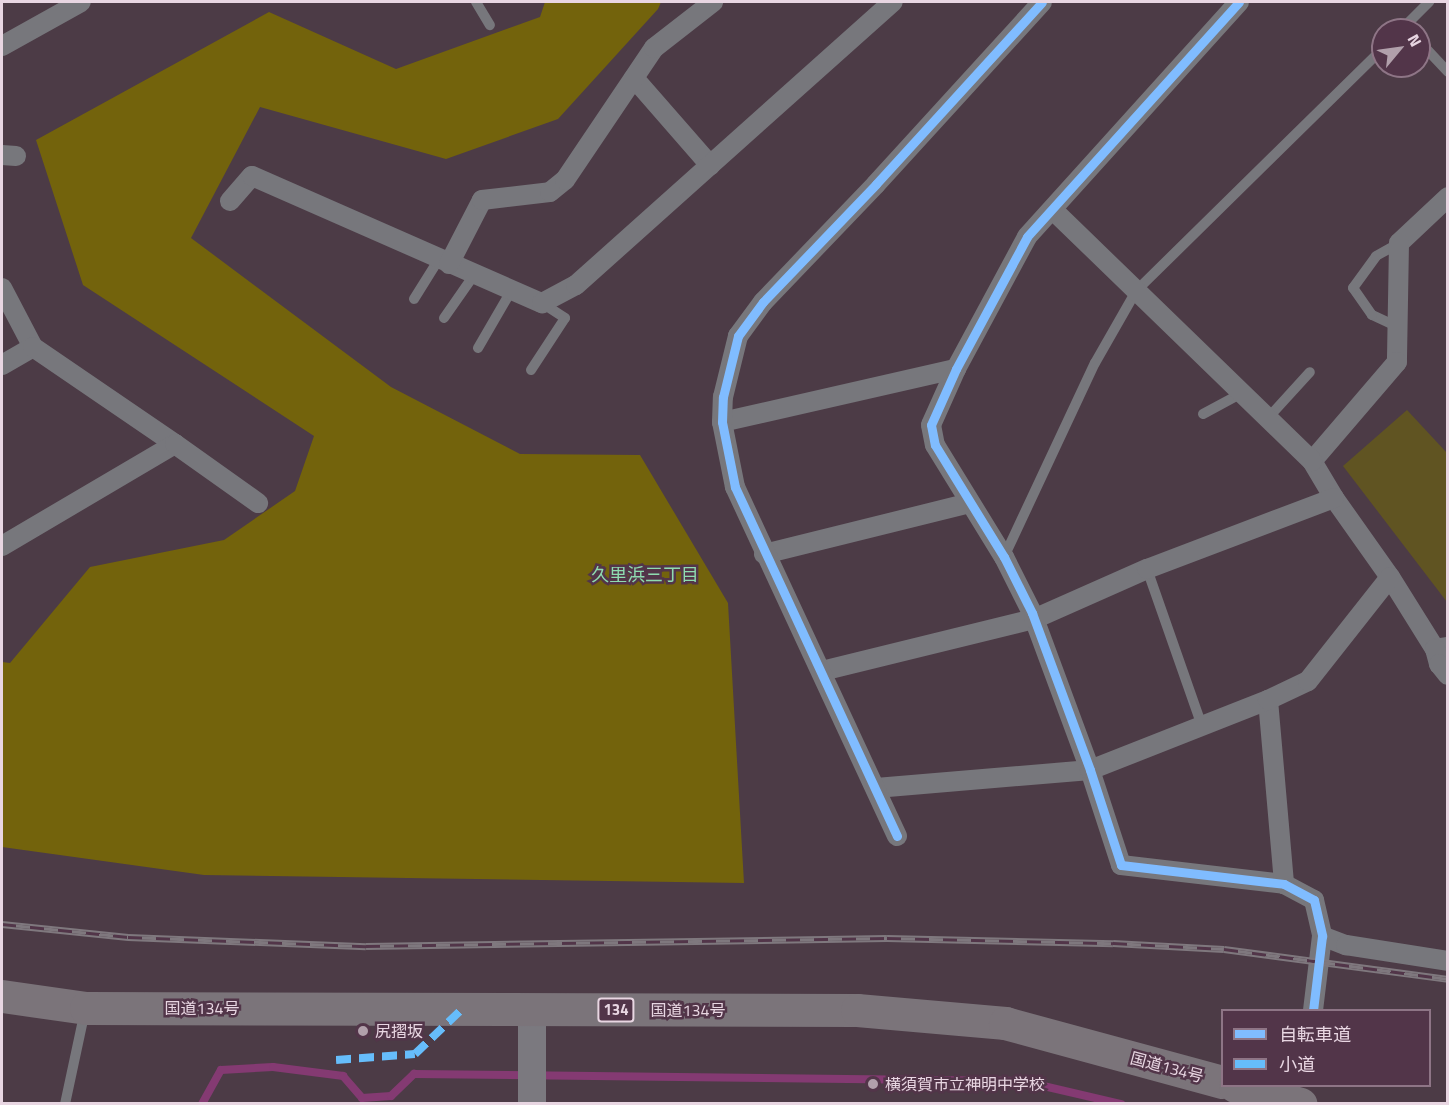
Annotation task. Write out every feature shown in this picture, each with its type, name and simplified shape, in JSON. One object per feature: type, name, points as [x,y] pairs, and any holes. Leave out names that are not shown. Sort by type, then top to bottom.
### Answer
[{"type":"highway","name":"国道134号","points":[[2,996],[86,1008],[532,1017],[857,1010],[1005,1023],[1221,1082]]},
{"type":"highway","points":[[1239,1087],[1301,1104]]},
{"type":"street","points":[[2,46],[58,7],[81,2]]},
{"type":"street","points":[[444,261],[482,200],[550,192],[565,180],[654,48],[713,2]]},
{"type":"street","points":[[230,201],[252,176],[542,303],[576,285],[893,2]]},
{"type":"street","points":[[897,836],[822,671],[764,554],[735,487],[722,422],[723,397],[738,336],[764,302],[876,184],[1042,2]]},
{"type":"street","points":[[1239,2],[1027,237],[956,369],[931,425],[935,445],[1004,557],[1034,619],[1090,770],[1121,865],[1284,884],[1314,900],[1322,936],[1313,1009]]},
{"type":"street","points":[[634,78],[710,165]]},
{"type":"street","points":[[1312,461],[1397,362],[1399,243],[1448,197]]},
{"type":"street","points":[[1053,210],[1312,461],[1334,498],[1441,648],[1439,664],[1448,675]]},
{"type":"street","points":[[2,288],[33,347],[258,503]]},
{"type":"street","points":[[2,365],[33,347]]},
{"type":"street","points":[[722,422],[956,369]]},
{"type":"street","points":[[2,546],[175,444]]},
{"type":"street","points":[[822,671],[1034,619],[1147,569],[1334,498]]},
{"type":"street","points":[[764,554],[970,502]]},
{"type":"street","points":[[876,788],[1090,770],[1268,700],[1308,681],[1390,577]]},
{"type":"street","points":[[1268,700],[1284,884]]},
{"type":"street","points":[[1322,936],[1346,945],[1448,961]]},
{"type":"street","points":[[532,1017],[532,1104]]},
{"type":"street","points":[[1301,1104],[1304,1087]]},
{"type":"lane","points":[[476,2],[490,25]]},
{"type":"lane","points":[[1415,18],[1429,2]]},
{"type":"lane","points":[[1431,53],[1448,72]]},
{"type":"lane","points":[[1004,557],[1095,363],[1136,291],[1371,60]]},
{"type":"lane","points":[[1398,327],[1372,315],[1353,288],[1376,256],[1399,243]]},
{"type":"lane","points":[[414,299],[444,261]]},
{"type":"lane","points":[[444,318],[474,275]]},
{"type":"lane","points":[[478,348],[511,291]]},
{"type":"lane","points":[[531,370],[565,318],[542,303]]},
{"type":"lane","points":[[1268,418],[1310,372]]},
{"type":"lane","points":[[1203,414],[1242,393]]},
{"type":"lane","points":[[1147,569],[1202,726]]},
{"type":"lane","points":[[65,1104],[86,1008]]},
{"type":"shaded area","points":[[545,2],[661,2],[658,9],[558,119],[446,159],[260,107],[191,238],[391,387],[520,454],[640,455],[728,603],[744,883],[204,875],[2,847],[2,662],[10,663],[90,567],[224,540],[295,491],[314,436],[83,285],[36,140],[269,12],[396,69],[540,17]]},
{"type":"shaded area","points":[[1407,410],[1447,453],[1447,602],[1343,466]]},
{"type":"waterway","points":[[202,1104],[221,1070],[273,1067],[343,1076],[362,1098],[391,1096],[414,1074],[1022,1081],[1121,1104]]},
{"type":"railway","points":[[2,924],[128,937],[366,946],[887,938],[1113,943],[1224,949],[1448,979]]},
{"type":"marked path","points":[[336,1060],[415,1054],[461,1010]]},
{"type":"cycle path","points":[[897,836],[735,487],[722,422],[723,397],[738,336],[763,302],[876,184],[1042,2]]},
{"type":"cycle path","points":[[1239,2],[1027,237],[956,369],[931,425],[935,445],[1004,557],[1032,613],[1090,770],[1121,865],[1284,884],[1314,900],[1322,936],[1313,1009]]},
{"type":"place","name":"尻摺坂","points":[[363,1031]]},
{"type":"place","name":"横須賀市立神明中学校","points":[[873,1084]]},
{"type":"district","name":"久里浜三丁目","points":[[645,575]]}]
